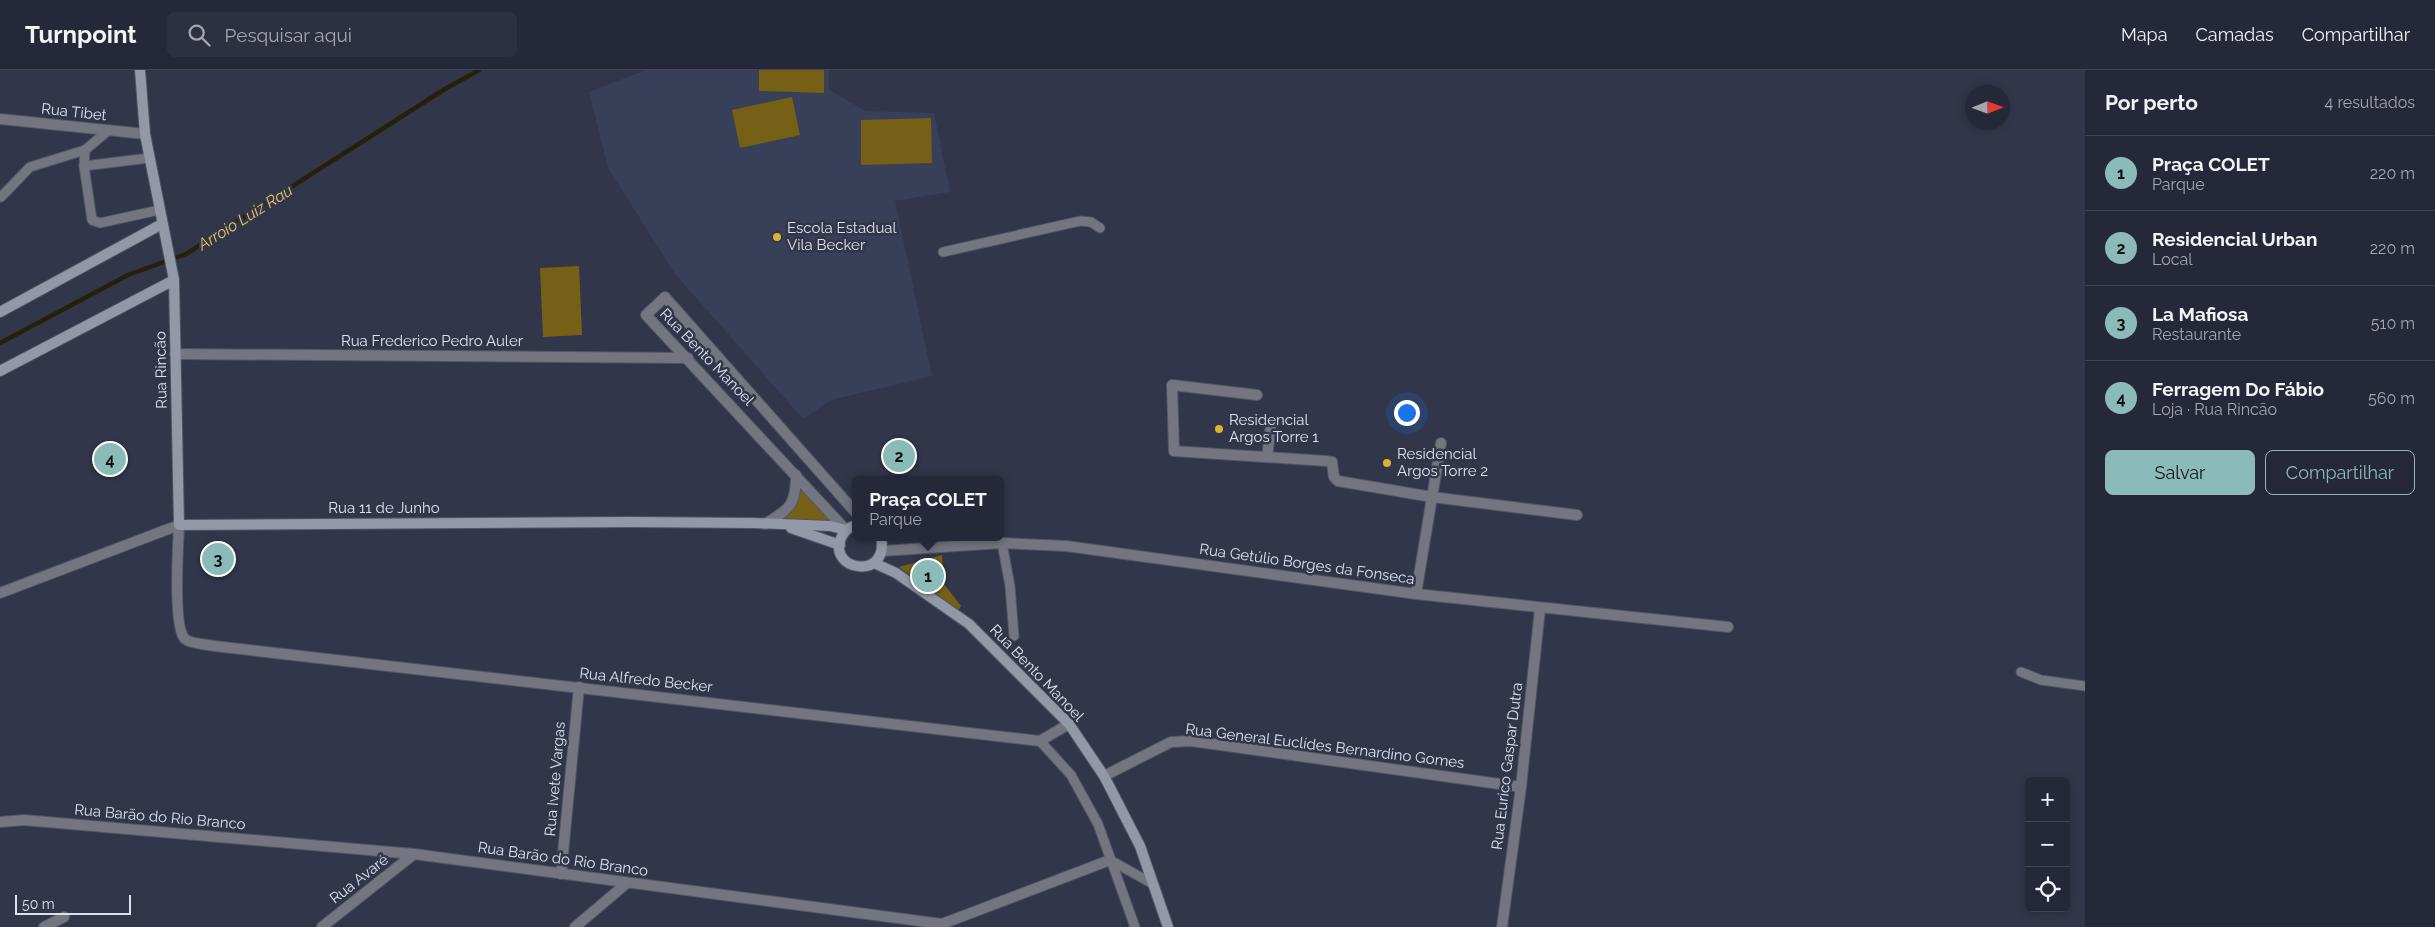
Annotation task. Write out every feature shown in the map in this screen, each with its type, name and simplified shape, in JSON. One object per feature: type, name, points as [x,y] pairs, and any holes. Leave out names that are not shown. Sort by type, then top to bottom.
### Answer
[{"type":"main road","name":"Rua Rincão","points":[[140,70],[145,134],[173,276],[179,525]]},
{"type":"main road","points":[[0,312],[162,224]]},
{"type":"main road","points":[[0,371],[173,276]]},
{"type":"main road","name":"Rua 11 de Junho","points":[[179,525],[620,522],[781,524],[851,528]]},
{"type":"main road","name":"Rua 11 de Junho","points":[[781,524],[840,545]]},
{"type":"main road","points":[[851,528],[842,536],[840,545],[842,557],[853,566],[868,566],[874,563],[882,551],[881,541]]},
{"type":"main road","name":"Rua Bento Manoel","points":[[874,563],[896,573],[969,624],[1069,724],[1104,776],[1140,846],[1168,927]]},
{"type":"street","name":"Rua Tibet","points":[[0,119],[145,134]]},
{"type":"street","name":"Rua Bento Manoel","points":[[851,528],[796,474],[646,315],[665,297],[852,508]]},
{"type":"street","name":"Rua Frederico Pedro Auler","points":[[175,354],[688,358]]},
{"type":"street","points":[[1257,395],[1172,385],[1174,451],[1332,462],[1334,478],[1338,481],[1432,497],[1577,515]]},
{"type":"street","points":[[1267,457],[1271,426]]},
{"type":"street","points":[[1416,594],[1441,443]]},
{"type":"street","points":[[765,524],[787,511],[794,495],[796,474]]},
{"type":"street","name":"Rua 11 de Junho","points":[[0,593],[179,525]]},
{"type":"street","name":"Rua Rincão","points":[[179,525],[179,632],[186,640],[214,646]]},
{"type":"street","name":"Rua Getúlio Borges da Fonseca","points":[[882,551],[1002,543],[1075,548],[1416,594],[1540,609],[1728,627]]},
{"type":"street","name":"Rua Eurico Gaspar Dutra","points":[[1502,927],[1521,787],[1540,609]]},
{"type":"street","name":"Rua Alfredo Becker","points":[[214,646],[1040,741]]},
{"type":"street","name":"Rua Ivete Vargas","points":[[561,874],[579,687]]},
{"type":"street","points":[[1040,741],[1069,724]]},
{"type":"street","name":"Rua General Euclídes Bernardino Gomes","points":[[1104,776],[1170,742],[1191,741],[1521,787]]},
{"type":"street","name":"Rua Barão do Rio Branco","points":[[0,822],[24,820],[414,854],[942,925],[1110,860]]},
{"type":"street","name":"Rua Avaré","points":[[322,927],[414,854]]},
{"type":"street","points":[[575,927],[627,883]]},
{"type":"street","points":[[44,927],[64,917]]},
{"type":"lane","points":[[2,197],[30,167],[85,150],[109,130]]},
{"type":"lane","points":[[85,150],[84,166],[90,218],[94,222],[100,223],[159,210]]},
{"type":"lane","points":[[84,166],[150,158]]},
{"type":"lane","points":[[943,252],[1080,221],[1091,222],[1100,228]]},
{"type":"lane","points":[[1002,543],[1010,586],[1014,636]]},
{"type":"lane","points":[[2021,672],[2041,680],[2085,686]]},
{"type":"lane","points":[[1040,741],[1071,775],[1098,824],[1135,927]]},
{"type":"lane","points":[[1110,860],[1153,884]]},
{"type":"shaded area","name":"Escola Estadual Vila Becker","points":[[646,70],[829,70],[829,90],[866,111],[934,113],[950,192],[895,201],[932,376],[831,400],[803,419],[675,274],[608,168],[589,92]]},
{"type":"shaded area","points":[[759,70],[824,70],[824,93],[759,91]]},
{"type":"shaded area","points":[[792,97],[800,135],[740,148],[732,110]]},
{"type":"shaded area","points":[[931,118],[932,163],[861,165],[861,120]]},
{"type":"shaded area","points":[[579,266],[582,335],[543,337],[540,268]]},
{"type":"shaded area","points":[[799,485],[831,522],[779,521],[794,506]]},
{"type":"shaded area","points":[[942,555],[944,584],[961,606],[958,611],[899,567]]},
{"type":"waterway","name":"Arroio Luiz Rau","points":[[0,343],[128,275],[186,254],[445,89],[479,70]]},
{"type":"place","name":"Escola Estadual Vila Becker","points":[[777,237]]},
{"type":"place","name":"Residencial Argos Torre 1","points":[[1219,429]]},
{"type":"place","name":"Residencial Urban","points":[[899,456]]},
{"type":"place","name":"Ferragem Do Fábio","points":[[110,459]]},
{"type":"place","name":"Residencial Argos Torre 2","points":[[1387,463]]},
{"type":"place","name":"La Mafiosa","points":[[218,559]]},
{"type":"place","name":"Praça COLET","points":[[928,576]]}]
